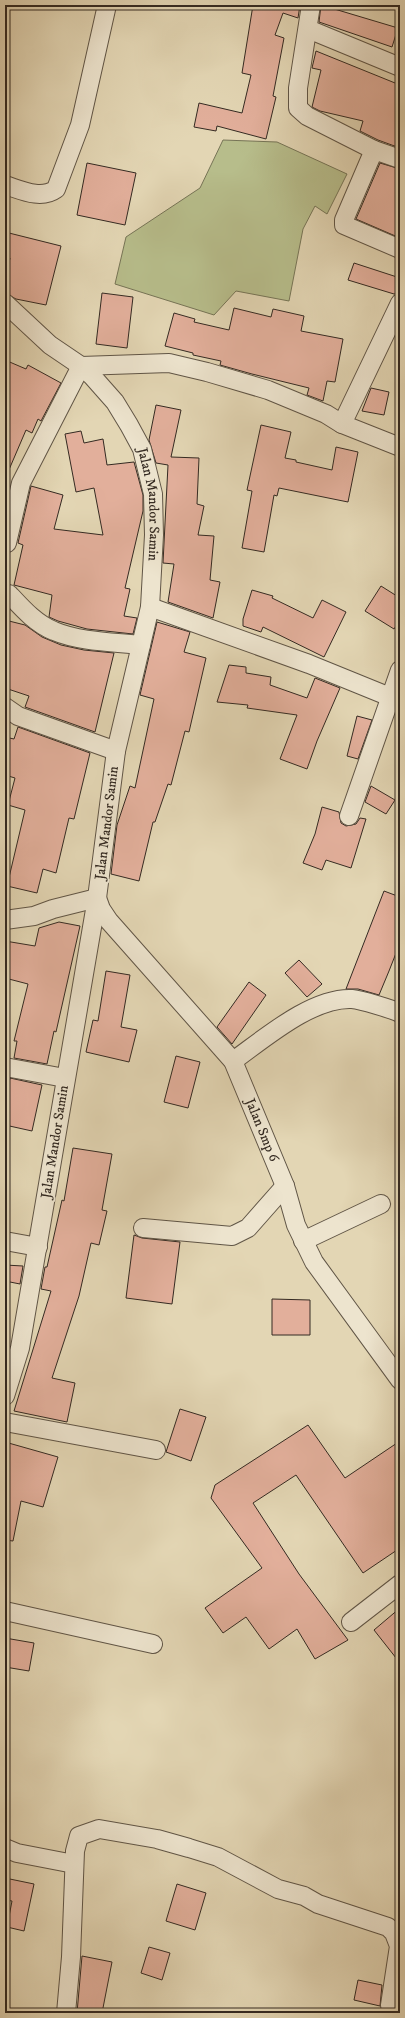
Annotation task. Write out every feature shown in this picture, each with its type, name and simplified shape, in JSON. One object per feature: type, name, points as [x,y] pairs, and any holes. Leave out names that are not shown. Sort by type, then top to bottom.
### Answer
[{"type":"street","points":[[5,185],[39,194],[49,194],[56,189],[80,125],[106,5]]},
{"type":"street","points":[[310,5],[308,29],[298,88],[298,108],[307,116],[374,150],[400,159]]},
{"type":"street","points":[[308,29],[400,67]]},
{"type":"street","points":[[374,150],[344,220],[344,225],[400,249]]},
{"type":"street","name":"Jalan Mandor Samin","points":[[5,303],[50,345],[81,366],[115,402],[130,425],[142,449],[153,494],[154,535],[150,607],[116,751],[97,898],[65,1078],[38,1247],[20,1348],[5,1396]]},
{"type":"street","points":[[342,424],[400,303]]},
{"type":"street","points":[[7,543],[22,483],[81,366],[169,363],[206,372],[268,390],[326,414],[342,424],[400,447]]},
{"type":"street","points":[[9,594],[32,617],[53,631],[78,638],[141,645]]},
{"type":"street","points":[[150,607],[301,662],[395,699]]},
{"type":"street","points":[[349,816],[395,699],[400,670]]},
{"type":"street","points":[[5,707],[18,716],[116,751]]},
{"type":"street","points":[[5,920],[34,916],[53,909],[97,898]]},
{"type":"street","name":"Jalan Smp 6","points":[[97,898],[101,909],[109,921],[233,1061],[285,1186],[296,1225],[314,1262],[400,1380]]},
{"type":"street","points":[[233,1061],[292,1018],[329,1003],[352,999],[399,1008]]},
{"type":"street","points":[[5,1067],[65,1078]]},
{"type":"street","points":[[143,1228],[232,1236],[248,1228],[285,1186]]},
{"type":"street","points":[[304,1241],[381,1204]]},
{"type":"street","points":[[5,1241],[38,1247]]},
{"type":"street","points":[[5,1422],[156,1450]]},
{"type":"street","points":[[351,1622],[400,1584]]},
{"type":"street","points":[[5,1611],[153,1644]]},
{"type":"street","points":[[66,2013],[71,1957],[75,1851],[79,1836],[99,1829],[157,1839],[218,1857],[278,1889],[304,1896],[318,1904],[388,1927],[394,1933],[400,1946],[390,2005],[392,2013]]},
{"type":"street","points":[[5,1848],[17,1853],[74,1864]]},
{"type":"green space","points":[[223,140],[277,142],[347,174],[327,214],[315,206],[303,229],[289,301],[236,291],[214,315],[115,284],[126,237],[200,188]]},
{"type":"building","points":[[253,5],[300,5],[298,18],[283,13],[275,35],[284,38],[273,96],[276,97],[266,139],[217,126],[216,131],[194,127],[199,103],[242,113],[251,75],[242,73]]},
{"type":"building","points":[[321,5],[398,28],[392,47],[319,22]]},
{"type":"building","points":[[316,51],[400,85],[400,148],[378,140],[360,131],[363,121],[320,111],[312,107],[321,70],[312,68]]},
{"type":"building","points":[[87,163],[136,173],[125,225],[77,215]]},
{"type":"building","points":[[380,163],[400,169],[400,238],[356,219]]},
{"type":"building","points":[[5,232],[61,246],[46,305],[16,299],[5,293],[5,281],[10,258],[5,257]]},
{"type":"building","points":[[354,263],[400,278],[400,293],[394,294],[348,280]]},
{"type":"building","points":[[102,293],[133,297],[127,348],[96,344]]},
{"type":"building","points":[[234,308],[271,317],[273,309],[304,316],[301,331],[343,339],[335,382],[327,381],[323,401],[307,395],[309,388],[220,365],[221,361],[193,355],[193,353],[165,346],[174,313],[195,319],[194,322],[229,330]]},
{"type":"building","points":[[5,360],[26,369],[28,365],[61,383],[41,421],[38,419],[32,433],[26,430],[5,479]]},
{"type":"building","points":[[371,388],[389,392],[384,415],[362,411]]},
{"type":"building","points":[[156,405],[181,410],[171,457],[199,458],[197,504],[204,506],[198,535],[214,536],[210,580],[220,582],[213,618],[168,602],[174,564],[163,563],[168,465],[156,463],[149,440]]},
{"type":"building","points":[[261,425],[291,432],[285,458],[296,460],[296,462],[332,470],[336,447],[358,452],[348,502],[279,488],[277,496],[274,495],[264,552],[242,548],[252,491],[247,490]]},
{"type":"building","points":[[81,431],[84,443],[103,439],[107,465],[134,462],[143,495],[143,511],[125,588],[130,589],[124,616],[137,618],[133,634],[87,629],[58,621],[49,617],[52,595],[14,585],[23,545],[18,543],[31,486],[63,495],[54,529],[103,535],[94,488],[76,492],[65,434]]},
{"type":"building","points":[[381,586],[400,598],[400,620],[394,629],[365,611]]},
{"type":"building","points":[[252,590],[273,596],[272,598],[313,618],[322,600],[346,612],[324,657],[263,627],[261,632],[243,626],[243,619]]},
{"type":"building","points":[[5,620],[25,625],[42,637],[61,645],[84,650],[114,653],[95,732],[25,707],[29,696],[5,688]]},
{"type":"building","points":[[157,622],[190,632],[184,652],[206,658],[189,732],[185,731],[171,785],[168,784],[155,822],[153,822],[139,881],[111,874],[117,825],[130,786],[135,788],[154,699],[140,695]]},
{"type":"building","points":[[229,665],[246,667],[246,673],[271,677],[270,685],[307,698],[315,678],[340,688],[317,741],[307,769],[280,759],[297,715],[247,708],[248,705],[217,702]]},
{"type":"building","points":[[357,716],[372,720],[358,759],[347,756]]},
{"type":"building","points":[[18,727],[90,753],[74,819],[69,818],[56,873],[43,869],[37,893],[7,886],[25,810],[8,805],[15,778],[5,775],[5,737],[14,739]]},
{"type":"building","points":[[371,786],[395,800],[386,814],[365,802]]},
{"type":"building","points":[[322,807],[339,812],[341,823],[346,826],[356,824],[360,818],[366,819],[351,868],[326,860],[322,870],[303,863],[315,834]]},
{"type":"building","points":[[384,891],[400,897],[400,943],[379,995],[358,989],[346,989]]},
{"type":"building","points":[[59,922],[80,926],[56,1032],[54,1031],[47,1064],[14,1058],[17,1041],[14,1041],[28,984],[5,978],[5,941],[35,946],[39,928]]},
{"type":"building","points":[[299,960],[322,984],[307,997],[285,973]]},
{"type":"building","points":[[106,971],[130,975],[121,1027],[137,1030],[129,1062],[86,1052],[93,1020],[98,1021]]},
{"type":"building","points":[[249,982],[266,995],[232,1044],[217,1027]]},
{"type":"building","points":[[176,1056],[200,1062],[188,1108],[164,1102]]},
{"type":"building","points":[[10,1078],[42,1085],[32,1131],[5,1125],[5,1087],[8,1088]]},
{"type":"building","points":[[73,1148],[112,1154],[102,1210],[107,1211],[99,1245],[91,1243],[79,1296],[52,1378],[75,1383],[67,1422],[14,1411],[51,1291],[41,1289],[62,1200],[64,1201]]},
{"type":"building","points":[[134,1235],[142,1238],[180,1242],[172,1304],[126,1298]]},
{"type":"building","points":[[5,1265],[23,1266],[20,1284],[5,1281]]},
{"type":"building","points":[[272,1299],[310,1300],[310,1335],[272,1335]]},
{"type":"building","points":[[180,1409],[206,1417],[191,1461],[166,1452]]},
{"type":"building","points":[[308,1425],[345,1478],[400,1441],[400,1548],[363,1573],[296,1475],[253,1503],[299,1574],[348,1640],[315,1659],[297,1629],[269,1649],[246,1617],[223,1633],[205,1608],[262,1568],[211,1498],[215,1485]]},
{"type":"building","points":[[5,1442],[58,1457],[43,1507],[21,1501],[13,1541],[5,1540]]},
{"type":"building","points":[[400,1608],[400,1663],[374,1630]]},
{"type":"building","points":[[5,1638],[34,1643],[29,1671],[5,1667]]},
{"type":"building","points":[[5,1878],[34,1884],[24,1931],[7,1927],[12,1901],[5,1900]]},
{"type":"building","points":[[177,1884],[206,1893],[195,1930],[166,1921]]},
{"type":"building","points":[[149,1947],[170,1953],[162,1980],[141,1973]]},
{"type":"building","points":[[82,1956],[112,1962],[102,2013],[77,2013]]},
{"type":"building","points":[[358,1980],[382,1985],[380,2006],[354,2000]]}]
